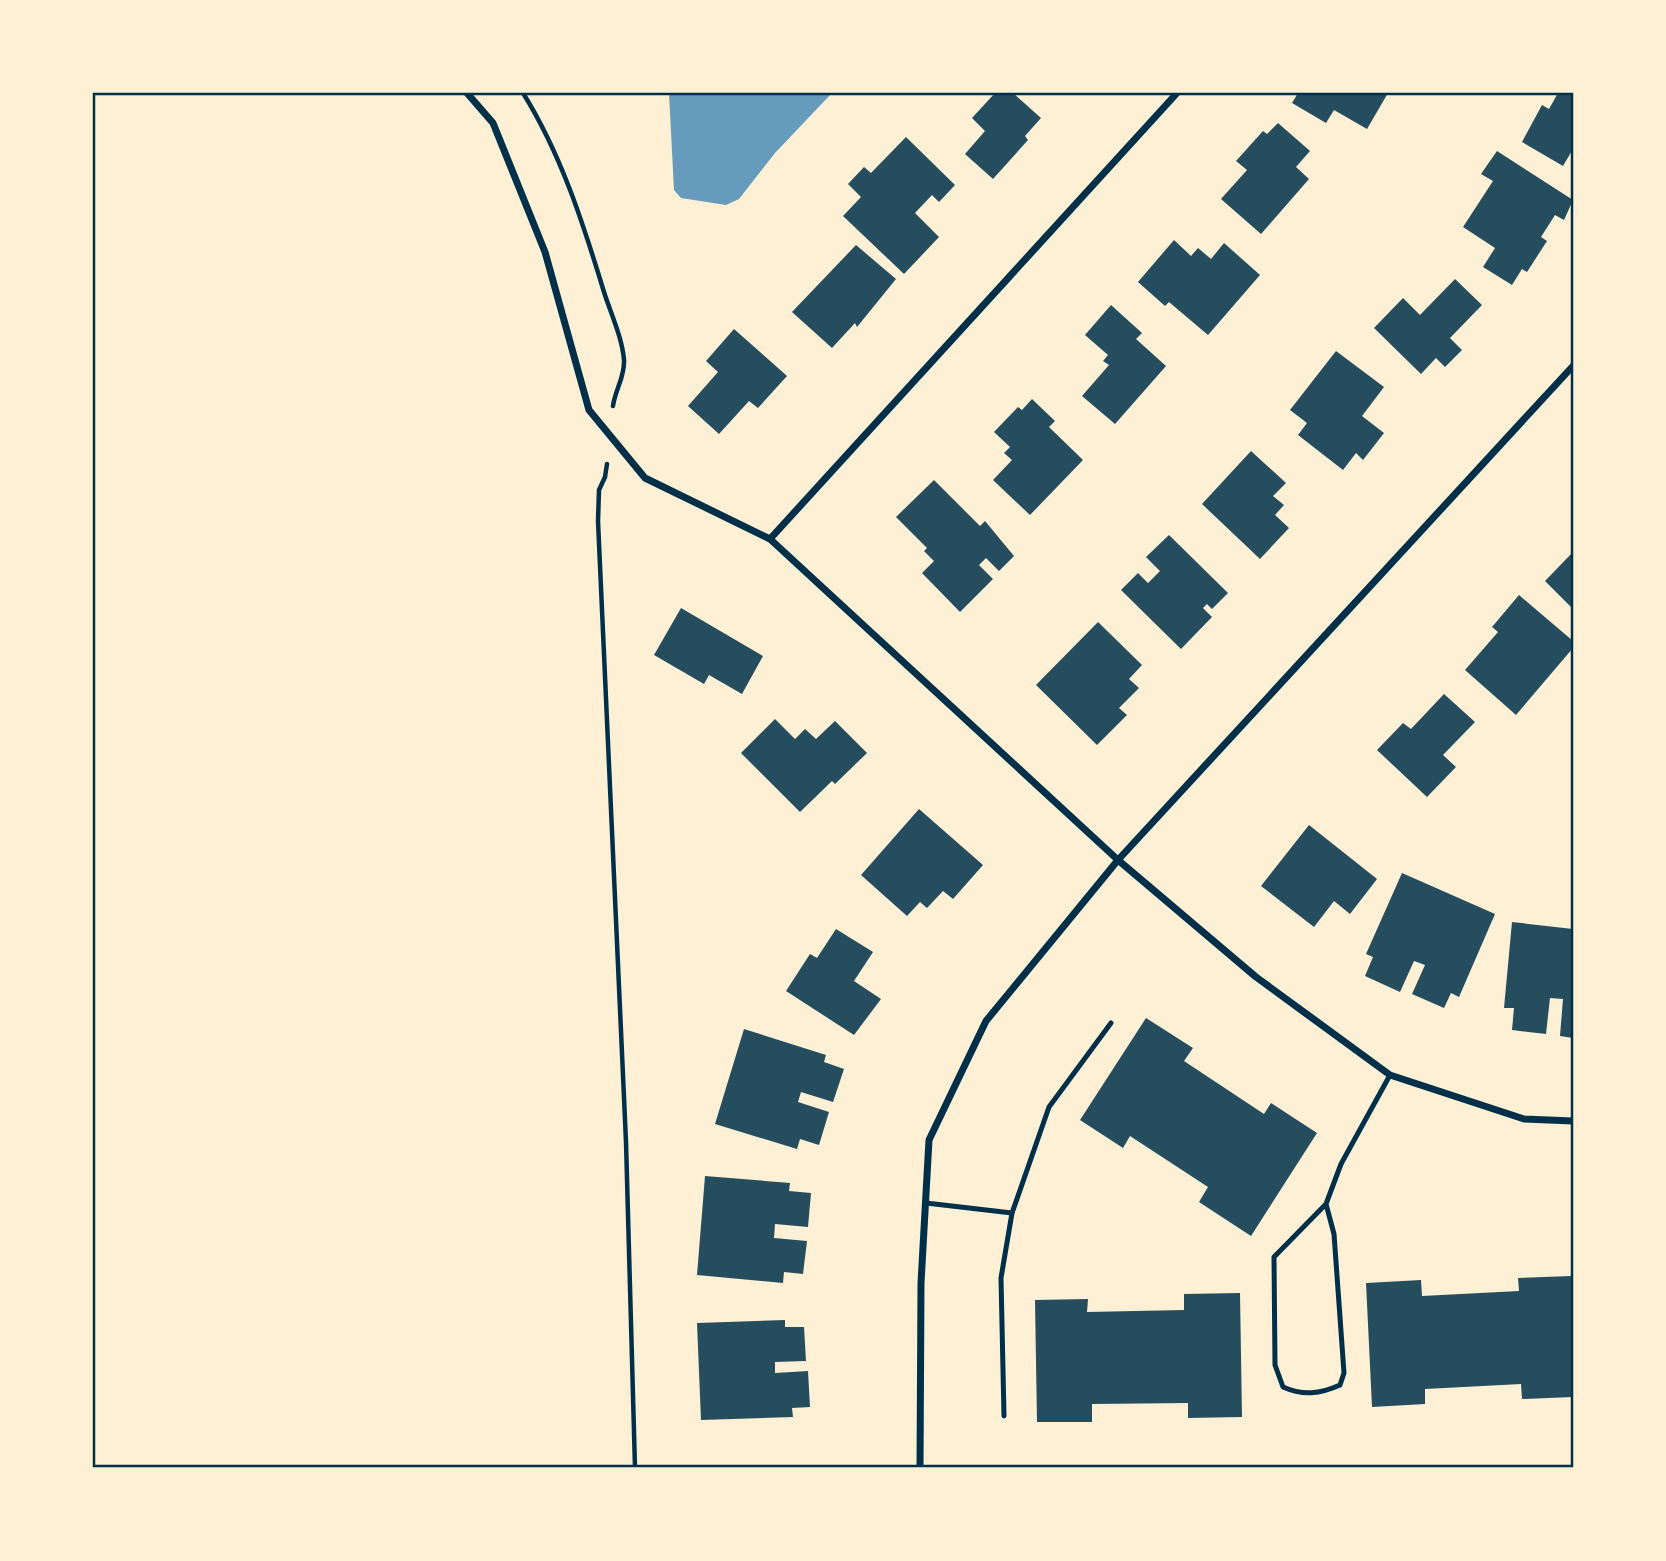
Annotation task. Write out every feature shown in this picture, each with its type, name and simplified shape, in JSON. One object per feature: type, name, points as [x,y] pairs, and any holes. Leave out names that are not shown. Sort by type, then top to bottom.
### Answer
[{"type":"street","points":[[467,93],[493,123],[545,252],[589,410],[645,478],[770,539],[1118,860],[1256,977],[1390,1075],[1524,1119],[1573,1121]]},
{"type":"street","points":[[770,539],[1177,93]]},
{"type":"street","points":[[920,1468],[921,1283],[929,1140],[986,1021],[1118,860],[1573,366]]},
{"type":"lane","points":[[1004,1416],[1001,1278],[1012,1213],[1049,1107],[1111,1023]]},
{"type":"lane","points":[[1326,1204],[1334,1234],[1344,1373],[1340,1385],[1324,1392],[1297,1394],[1283,1387],[1275,1365],[1274,1257],[1326,1204],[1341,1164],[1390,1075]]},
{"type":"lane","points":[[926,1203],[1012,1213]]},
{"type":"path","points":[[523,93],[548,133],[586,233],[624,360],[622,382],[615,397],[605,477],[598,490],[598,521],[626,1142],[635,1468]]},
{"type":"water","points":[[669,93],[832,93],[775,153],[739,199],[726,205],[681,198],[674,190]]},
{"type":"building","points":[[995,93],[1013,93],[1041,118],[1025,136],[1028,140],[993,179],[965,154],[985,131],[972,118]]},
{"type":"building","points":[[1298,93],[1388,93],[1367,129],[1334,110],[1326,123],[1292,103]]},
{"type":"building","points":[[1558,93],[1573,93],[1573,149],[1563,166],[1522,142],[1542,105],[1549,109]]},
{"type":"building","points":[[1278,123],[1310,151],[1296,167],[1309,179],[1261,234],[1221,199],[1247,170],[1236,161],[1263,131],[1267,134]]},
{"type":"building","points":[[906,137],[955,185],[939,202],[932,195],[915,213],[939,237],[904,274],[843,216],[861,197],[848,184],[864,167],[871,173]]},
{"type":"building","points":[[1497,151],[1573,200],[1564,220],[1555,215],[1541,237],[1547,241],[1527,272],[1522,269],[1512,285],[1483,267],[1495,248],[1463,227],[1493,181],[1481,174]]},
{"type":"building","points":[[1174,240],[1191,256],[1198,248],[1211,259],[1224,243],[1260,275],[1208,335],[1169,302],[1165,306],[1138,282]]},
{"type":"building","points":[[856,245],[896,279],[857,327],[855,323],[832,348],[792,312]]},
{"type":"building","points":[[1455,279],[1482,305],[1450,338],[1462,350],[1445,367],[1436,358],[1421,374],[1374,328],[1403,298],[1420,315]]},
{"type":"building","points":[[1111,305],[1142,333],[1136,339],[1166,366],[1115,424],[1082,396],[1109,365],[1103,361],[1108,355],[1085,335]]},
{"type":"building","points":[[734,329],[787,376],[758,408],[749,401],[719,434],[688,406],[718,372],[706,361]]},
{"type":"building","points":[[1336,351],[1384,387],[1362,416],[1384,433],[1363,460],[1356,453],[1343,470],[1298,435],[1307,423],[1290,410]]},
{"type":"building","points":[[1032,399],[1055,421],[1049,427],[1083,460],[1030,515],[993,480],[1012,460],[1004,453],[1010,447],[994,432],[1018,407],[1022,410]]},
{"type":"building","points":[[1251,451],[1286,483],[1273,496],[1284,505],[1275,515],[1289,528],[1260,559],[1202,504]]},
{"type":"building","points":[[934,480],[980,526],[985,521],[1014,556],[999,571],[986,558],[979,565],[993,579],[960,612],[922,573],[934,561],[924,551],[927,548],[896,517]]},
{"type":"building","points":[[1169,535],[1228,593],[1212,609],[1207,604],[1203,608],[1212,617],[1181,649],[1121,590],[1138,573],[1148,583],[1160,571],[1146,557]]},
{"type":"building","points":[[1573,552],[1573,609],[1545,581]]},
{"type":"building","points":[[1519,595],[1573,641],[1573,648],[1516,715],[1465,670],[1498,632],[1492,627]]},
{"type":"building","points":[[681,608],[763,656],[742,694],[709,675],[704,684],[654,655]]},
{"type":"building","points":[[1098,622],[1142,665],[1129,679],[1139,688],[1119,708],[1127,715],[1097,745],[1036,685]]},
{"type":"building","points":[[1444,694],[1475,722],[1443,755],[1456,767],[1427,797],[1377,750],[1403,723],[1411,729]]},
{"type":"building","points":[[775,719],[795,739],[805,729],[816,739],[835,721],[867,753],[835,784],[832,781],[800,812],[741,753]]},
{"type":"building","points":[[919,809],[983,865],[953,899],[943,891],[927,908],[920,902],[907,916],[861,875]]},
{"type":"building","points":[[1309,825],[1377,879],[1350,914],[1334,901],[1314,927],[1261,886]]},
{"type":"building","points":[[1402,873],[1495,914],[1459,997],[1451,993],[1444,1008],[1412,994],[1425,965],[1414,961],[1400,992],[1365,976],[1373,957],[1366,954]]},
{"type":"building","points":[[1512,922],[1573,929],[1573,1038],[1560,1036],[1563,999],[1550,998],[1546,1034],[1512,1030],[1514,1008],[1504,1008]]},
{"type":"building","points":[[836,929],[873,952],[854,981],[881,999],[854,1035],[786,991],[810,954],[817,958]]},
{"type":"building","points":[[1146,1018],[1193,1048],[1184,1061],[1264,1114],[1271,1103],[1317,1133],[1251,1236],[1199,1202],[1208,1187],[1130,1136],[1123,1148],[1080,1120]]},
{"type":"building","points":[[744,1029],[826,1055],[824,1062],[844,1069],[833,1102],[801,1092],[798,1102],[829,1112],[819,1145],[800,1139],[797,1149],[715,1124]]},
{"type":"building","points":[[705,1176],[790,1183],[789,1191],[811,1193],[808,1227],[775,1224],[774,1238],[807,1241],[803,1274],[784,1272],[783,1283],[697,1275]]},
{"type":"building","points":[[1571,1276],[1573,1397],[1522,1399],[1521,1384],[1425,1389],[1425,1404],[1372,1407],[1366,1283],[1421,1280],[1422,1296],[1519,1291],[1518,1278]]},
{"type":"building","points":[[1240,1293],[1242,1417],[1188,1418],[1188,1403],[1092,1404],[1092,1422],[1037,1422],[1035,1300],[1088,1299],[1087,1312],[1184,1310],[1184,1294]]},
{"type":"building","points":[[785,1320],[785,1327],[804,1327],[806,1361],[775,1362],[775,1373],[808,1371],[810,1407],[792,1408],[793,1417],[701,1420],[697,1323]]}]
